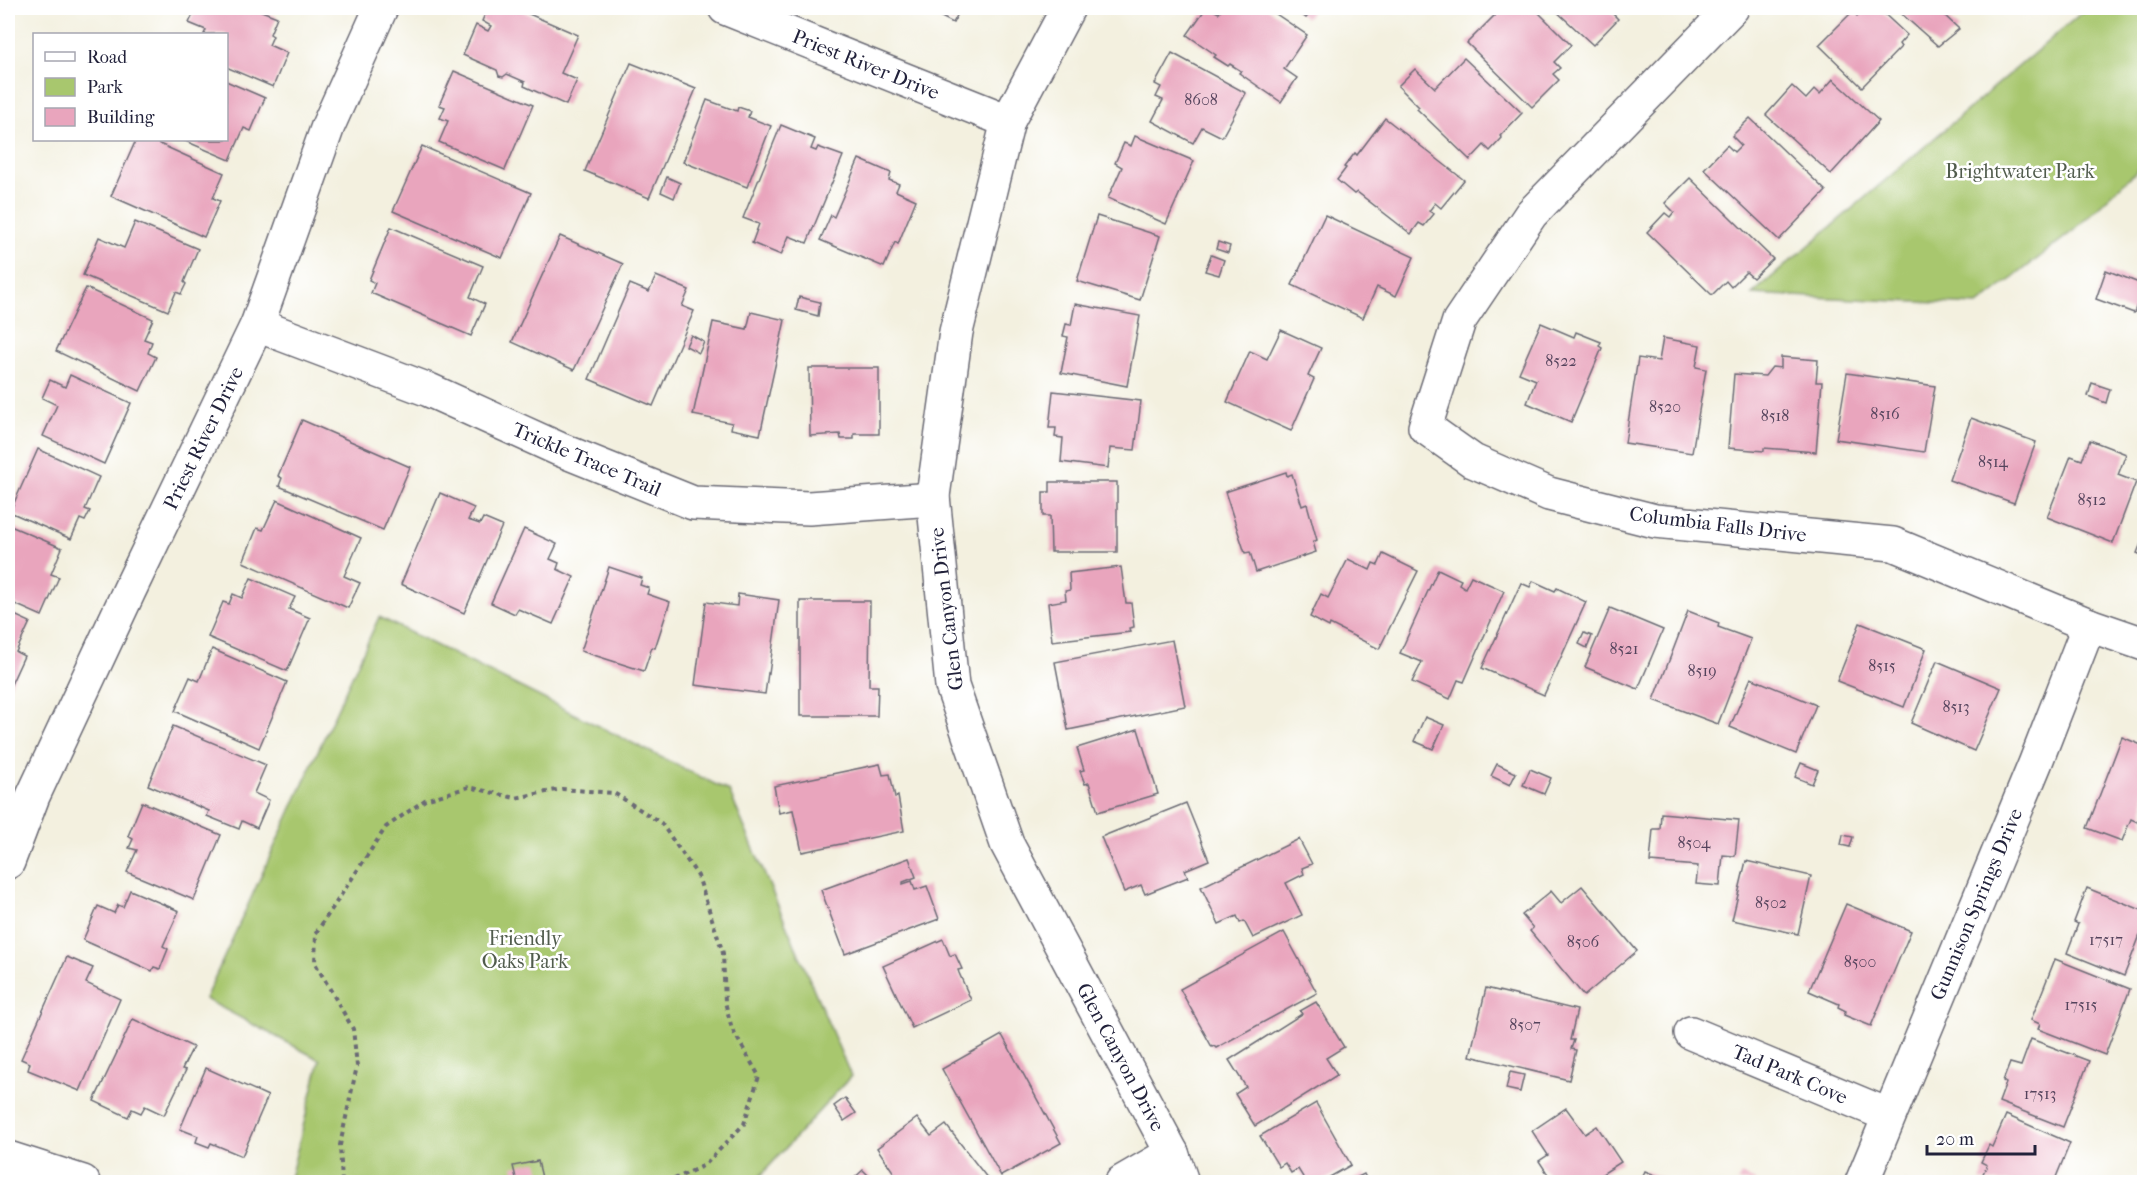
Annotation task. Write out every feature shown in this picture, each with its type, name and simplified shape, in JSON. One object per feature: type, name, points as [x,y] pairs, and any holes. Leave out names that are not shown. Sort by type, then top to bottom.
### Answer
[{"type":"street","name":"Priest River Drive","points":[[8,862],[33,796],[257,325],[328,126],[381,8]]},
{"type":"street","name":"Priest River Drive","points":[[725,8],[1008,121]]},
{"type":"street","name":"Glen Canyon Drive","points":[[1068,8],[1008,121],[956,332],[933,496],[952,686],[1007,844],[1177,1168]]},
{"type":"street","name":"Columbia Falls Drive","points":[[1732,8],[1531,214],[1458,321],[1425,427],[1473,461],[1549,494],[1655,521],[1893,544],[2089,625],[2145,644]]},
{"type":"street","name":"Trickle Trace Trail","points":[[257,325],[429,390],[559,449],[693,503],[809,508],[919,500],[933,496]]},
{"type":"street","name":"Gunnison Springs Drive","points":[[1862,1182],[2035,764],[2089,625]]},
{"type":"street","name":"Tad Park Cove","points":[[1691,1033],[1888,1115]]},
{"type":"street","points":[[8,1158],[83,1182]]},
{"type":"street","points":[[1122,1182],[1177,1168]]},
{"type":"path","points":[[342,1182],[340,1145],[357,1065],[353,1029],[315,963],[316,933],[386,828],[424,800],[469,787],[514,798],[562,789],[614,794],[661,823],[698,876],[723,953],[725,1002],[732,1029],[759,1076],[744,1124],[705,1165],[668,1182]]},
{"type":"green space","name":"Brightwater Park","points":[[2087,8],[2144,8],[2144,164],[2073,231],[1978,305],[1752,294]]},
{"type":"green space","name":"Friendly Oaks Park","points":[[379,617],[729,791],[851,1076],[755,1182],[289,1182],[320,1060],[205,999]]},
{"type":"building","points":[[196,8],[254,8],[277,17],[270,34],[273,36],[269,45],[287,53],[273,87],[228,68],[228,33],[204,33],[206,30],[189,23]]},
{"type":"building","points":[[488,8],[515,8],[578,35],[561,73],[577,80],[566,105],[524,86],[525,82],[507,74],[503,77],[499,76],[497,70],[463,55],[476,25],[488,31],[491,26],[482,21]]},
{"type":"building","points":[[924,8],[961,8],[953,23]]},
{"type":"building","points":[[1206,8],[1219,13],[1221,10],[1218,8],[1267,8],[1307,35],[1284,69],[1297,78],[1281,102],[1239,73],[1241,71],[1214,57],[1216,55],[1187,35]]},
{"type":"building","points":[[1293,8],[1315,8],[1306,18]]},
{"type":"building","points":[[1502,8],[1534,8],[1571,45],[1554,62],[1560,68],[1553,74],[1559,80],[1532,107],[1467,43]]},
{"type":"building","points":[[1553,8],[1609,8],[1618,19],[1593,45]]},
{"type":"building","points":[[1865,8],[1878,8],[1907,35],[1899,44],[1901,47],[1862,87],[1819,45],[1853,11],[1857,16]]},
{"type":"building","points":[[1895,8],[1948,8],[1942,13],[1959,29],[1938,46]]},
{"type":"building","points":[[1172,53],[1246,93],[1222,137],[1202,127],[1193,143],[1152,121],[1163,100],[1156,97],[1161,87],[1155,84]]},
{"type":"building","points":[[1464,58],[1522,113],[1500,136],[1502,138],[1490,151],[1484,145],[1470,160],[1417,109],[1419,107],[1398,86],[1415,69],[1435,88]]},
{"type":"building","points":[[631,63],[696,89],[649,198],[585,171]]},
{"type":"building","points":[[454,71],[533,105],[505,170],[439,142],[448,121],[440,118],[445,107],[439,105]]},
{"type":"building","points":[[1833,79],[1879,121],[1831,174],[1766,115],[1792,86],[1806,99],[1815,89],[1820,94]]},
{"type":"building","points":[[228,82],[265,98],[251,131],[244,128],[230,160],[185,141],[228,141]]},
{"type":"building","points":[[707,100],[737,111],[738,107],[750,111],[748,117],[771,126],[747,187],[683,162]]},
{"type":"building","points":[[1385,118],[1464,180],[1441,208],[1435,203],[1429,211],[1434,214],[1424,226],[1419,223],[1411,234],[1357,192],[1354,194],[1337,180],[1346,168],[1344,167],[1355,153],[1357,155]]},
{"type":"building","points":[[1750,118],[1826,191],[1779,240],[1704,169],[1727,145],[1734,152],[1741,145],[1732,136]]},
{"type":"building","points":[[781,125],[815,139],[811,149],[816,151],[818,147],[843,156],[807,243],[789,236],[781,255],[752,243],[759,224],[743,218]]},
{"type":"building","points":[[1135,136],[1194,161],[1166,224],[1108,198],[1122,167],[1115,163],[1124,143],[1131,146]]},
{"type":"building","points":[[136,141],[153,141],[224,173],[213,198],[220,201],[204,237],[111,196]]},
{"type":"building","points":[[422,146],[531,193],[502,258],[393,211]]},
{"type":"building","points":[[859,159],[891,173],[889,180],[899,184],[896,191],[916,200],[898,244],[895,242],[884,267],[820,240],[831,215],[834,217]]},
{"type":"building","points":[[667,177],[680,183],[674,198],[661,192]]},
{"type":"building","points":[[1690,178],[1773,259],[1753,278],[1746,272],[1731,287],[1726,281],[1712,295],[1647,232],[1665,213],[1670,217],[1674,212],[1665,203]]},
{"type":"building","points":[[1325,215],[1414,257],[1396,296],[1377,287],[1363,318],[1292,285]]},
{"type":"building","points":[[1097,216],[1160,236],[1140,300],[1077,281]]},
{"type":"building","points":[[135,222],[198,249],[184,282],[186,284],[181,294],[176,292],[168,311],[83,275],[99,237],[124,248]]},
{"type":"building","points":[[391,227],[483,266],[470,297],[485,304],[471,336],[371,293],[375,283],[369,280]]},
{"type":"building","points":[[560,236],[623,264],[574,370],[512,342]]},
{"type":"building","points":[[1218,242],[1230,246],[1228,253],[1216,249]]},
{"type":"building","points":[[1211,255],[1224,260],[1219,275],[1205,271]]},
{"type":"building","points":[[2106,270],[2144,285],[2134,313],[2096,299]]},
{"type":"building","points":[[656,276],[689,290],[682,306],[694,311],[653,406],[589,379],[630,284],[649,292]]},
{"type":"building","points":[[86,288],[153,319],[144,339],[152,342],[148,353],[156,357],[140,391],[56,351]]},
{"type":"building","points":[[799,297],[820,302],[818,316],[796,310]]},
{"type":"building","points":[[1075,304],[1140,316],[1127,386],[1061,373],[1068,337],[1063,336],[1066,324],[1071,325]]},
{"type":"building","points":[[751,312],[785,320],[760,435],[731,429],[732,423],[693,415],[713,322],[747,329]]},
{"type":"building","points":[[1541,323],[1574,337],[1576,332],[1601,342],[1599,346],[1602,348],[1571,422],[1527,403],[1536,380],[1519,373]]},
{"type":"building","points":[[1281,330],[1321,348],[1308,376],[1314,379],[1291,431],[1227,402],[1250,351],[1267,359]]},
{"type":"building","points":[[691,335],[704,342],[699,353],[686,346]]},
{"type":"building","points":[[1663,338],[1700,345],[1696,367],[1706,369],[1692,453],[1625,443],[1638,358],[1659,361]]},
{"type":"building","points":[[1781,357],[1818,360],[1816,382],[1822,382],[1816,452],[1728,448],[1734,374],[1765,376],[1772,367],[1781,368]]},
{"type":"building","points":[[809,368],[879,368],[879,434],[854,434],[854,439],[841,439],[840,434],[810,436]]},
{"type":"building","points":[[1847,373],[1935,386],[1924,452],[1836,439]]},
{"type":"building","points":[[70,375],[131,403],[104,464],[43,436],[57,405],[42,398],[50,380],[65,387]]},
{"type":"building","points":[[2092,383],[2110,389],[2106,403],[2088,396]]},
{"type":"building","points":[[1053,391],[1141,401],[1135,450],[1110,448],[1108,468],[1061,462],[1063,438],[1055,437],[1056,428],[1049,428]]},
{"type":"building","points":[[1971,418],[2036,442],[2014,503],[1949,480]]},
{"type":"building","points":[[302,420],[410,467],[383,530],[279,486],[282,478],[278,476]]},
{"type":"building","points":[[2090,440],[2126,454],[2118,475],[2136,482],[2113,543],[2047,517],[2071,456],[2082,460]]},
{"type":"building","points":[[38,449],[99,477],[85,509],[90,511],[85,521],[80,519],[71,539],[10,512]]},
{"type":"building","points":[[1286,472],[1287,476],[1292,474],[1302,506],[1307,504],[1317,540],[1313,542],[1316,552],[1256,572],[1250,552],[1245,553],[1225,492]]},
{"type":"building","points":[[1050,482],[1117,482],[1117,552],[1051,552],[1050,516],[1043,516],[1043,492],[1050,492]]},
{"type":"building","points":[[440,493],[474,508],[468,520],[480,524],[483,518],[502,526],[464,613],[401,584]]},
{"type":"building","points":[[277,500],[361,538],[344,576],[360,583],[348,608],[243,562],[257,528],[263,530]]},
{"type":"building","points":[[8,525],[62,548],[51,574],[59,577],[42,616],[8,601]]},
{"type":"building","points":[[524,529],[557,544],[550,559],[559,563],[557,569],[574,577],[553,624],[518,609],[515,614],[491,603]]},
{"type":"building","points":[[2144,536],[2144,556],[2137,553]]},
{"type":"building","points":[[1383,554],[1418,571],[1379,649],[1330,624],[1329,627],[1310,617],[1321,594],[1328,598],[1348,559],[1370,570],[1373,563],[1378,565]]},
{"type":"building","points":[[609,567],[642,578],[640,585],[649,588],[647,594],[670,602],[655,648],[652,647],[644,671],[581,651]]},
{"type":"building","points":[[1121,567],[1126,603],[1131,603],[1134,627],[1129,628],[1130,632],[1052,641],[1048,603],[1066,600],[1065,591],[1070,590],[1069,573]]},
{"type":"building","points":[[1438,569],[1461,580],[1459,584],[1465,588],[1471,576],[1504,591],[1464,682],[1458,680],[1450,699],[1412,682],[1422,662],[1400,653]]},
{"type":"building","points":[[251,578],[295,597],[289,609],[310,618],[287,671],[208,637],[223,602],[229,604],[233,594],[242,598]]},
{"type":"building","points":[[1533,581],[1555,591],[1557,588],[1586,602],[1544,695],[1482,668],[1521,583],[1530,587]]},
{"type":"building","points":[[738,594],[779,600],[765,694],[695,685],[706,602],[737,606]]},
{"type":"building","points":[[800,601],[870,601],[869,686],[878,686],[877,716],[800,716]]},
{"type":"building","points":[[1610,608],[1663,630],[1638,689],[1585,667]]},
{"type":"building","points":[[1688,611],[1719,623],[1718,627],[1751,639],[1718,724],[1654,700]]},
{"type":"building","points":[[8,612],[30,622],[16,652],[24,656],[8,691]]},
{"type":"building","points":[[1860,623],[1926,649],[1904,707],[1837,681]]},
{"type":"building","points":[[1584,633],[1592,636],[1587,648],[1579,644]]},
{"type":"building","points":[[1172,640],[1185,706],[1068,730],[1055,662]]},
{"type":"building","points":[[212,649],[287,682],[259,748],[175,711],[190,677],[199,681]]},
{"type":"building","points":[[1937,661],[2001,688],[1974,751],[1911,723]]},
{"type":"building","points":[[1751,678],[1816,705],[1796,754],[1730,727]]},
{"type":"building","points":[[1425,717],[1444,725],[1433,749],[1414,741]]},
{"type":"building","points":[[173,726],[266,765],[254,793],[269,800],[257,828],[242,821],[239,829],[207,816],[209,811],[148,785]]},
{"type":"building","points":[[1138,729],[1158,794],[1098,812],[1089,783],[1085,784],[1080,771],[1084,770],[1077,748]]},
{"type":"building","points":[[2122,737],[2144,746],[2144,825],[2131,819],[2122,841],[2087,828]]},
{"type":"building","points":[[1801,763],[1818,770],[1812,784],[1795,777]]},
{"type":"building","points":[[880,764],[883,775],[890,774],[895,797],[898,796],[904,831],[802,852],[793,810],[779,813],[774,786]]},
{"type":"building","points":[[1497,764],[1516,773],[1510,785],[1491,776]]},
{"type":"building","points":[[1530,769],[1551,778],[1544,794],[1523,785]]},
{"type":"building","points":[[142,802],[221,835],[194,900],[127,872],[137,850],[129,848],[133,839],[128,836]]},
{"type":"building","points":[[1186,803],[1209,860],[1185,870],[1188,877],[1145,894],[1141,885],[1124,892],[1101,837]]},
{"type":"building","points":[[1661,813],[1739,820],[1735,856],[1723,855],[1720,886],[1696,884],[1698,866],[1650,862],[1653,829],[1660,829]]},
{"type":"building","points":[[1843,835],[1853,837],[1850,847],[1841,845]]},
{"type":"building","points":[[1299,839],[1312,864],[1302,868],[1304,874],[1286,883],[1302,915],[1253,938],[1244,921],[1240,923],[1237,916],[1219,924],[1201,887]]},
{"type":"building","points":[[909,858],[916,877],[903,884],[912,881],[915,890],[927,886],[939,919],[845,954],[821,890]]},
{"type":"building","points":[[1746,861],[1811,876],[1798,934],[1732,920]]},
{"type":"building","points":[[1582,886],[1637,951],[1584,996],[1530,931],[1533,928],[1522,915],[1551,891],[1561,903]]},
{"type":"building","points":[[2087,888],[2144,911],[2144,925],[2124,976],[2067,953],[2078,924],[2074,922]]},
{"type":"building","points":[[130,890],[179,911],[163,946],[168,949],[160,969],[154,967],[152,971],[83,940],[98,906],[114,913],[118,905],[123,907]]},
{"type":"building","points":[[1846,904],[1911,931],[1871,1026],[1844,1015],[1846,1011],[1838,1007],[1839,1004],[1809,991]]},
{"type":"building","points":[[1284,932],[1317,993],[1216,1048],[1212,1047],[1180,989]]},
{"type":"building","points":[[943,939],[950,956],[955,954],[962,969],[958,970],[971,1000],[912,1028],[883,966]]},
{"type":"building","points":[[67,957],[93,968],[86,983],[120,999],[80,1091],[28,1070],[30,1063],[21,1059]]},
{"type":"building","points":[[2055,959],[2130,989],[2105,1055],[2038,1029],[2040,1024],[2031,1020]]},
{"type":"building","points":[[1486,988],[1577,1010],[1570,1040],[1574,1040],[1571,1049],[1576,1050],[1569,1080],[1470,1056]]},
{"type":"building","points":[[1316,1002],[1344,1047],[1326,1058],[1337,1075],[1255,1126],[1235,1094],[1246,1087],[1229,1060],[1302,1014],[1300,1011]]},
{"type":"building","points":[[133,1019],[193,1047],[182,1069],[186,1070],[164,1115],[145,1106],[141,1113],[132,1109],[128,1117],[94,1101]]},
{"type":"building","points":[[1002,1035],[1061,1143],[1001,1176],[942,1069]]},
{"type":"building","points":[[2031,1039],[2089,1061],[2063,1127],[1999,1102],[2006,1083],[2003,1081],[2010,1063],[2021,1066]]},
{"type":"building","points":[[206,1068],[268,1096],[242,1156],[211,1143],[209,1147],[196,1142],[198,1136],[180,1129]]},
{"type":"building","points":[[1510,1072],[1524,1075],[1520,1092],[1506,1089]]},
{"type":"building","points":[[845,1098],[856,1113],[844,1121],[834,1106]]},
{"type":"building","points":[[1316,1103],[1351,1165],[1321,1182],[1306,1182],[1298,1169],[1291,1173],[1285,1163],[1279,1167],[1260,1136]]},
{"type":"building","points":[[1566,1108],[1585,1134],[1597,1126],[1621,1162],[1590,1182],[1553,1182],[1539,1161],[1548,1155],[1532,1131]]},
{"type":"building","points":[[2006,1115],[2070,1143],[2054,1182],[1987,1182],[1980,1180],[1987,1165],[1981,1162],[1989,1145],[1992,1147]]},
{"type":"building","points":[[917,1118],[931,1136],[946,1125],[988,1179],[983,1182],[900,1182],[877,1148]]},
{"type":"building","points":[[538,1161],[543,1182],[517,1182],[513,1166]]},
{"type":"building","points":[[863,1170],[875,1182],[850,1182]]},
{"type":"building","points":[[1645,1171],[1672,1182],[1640,1182]]},
{"type":"building","points":[[1364,1174],[1368,1182],[1348,1182]]},
{"type":"building","points":[[1741,1175],[1758,1182],[1737,1182]]}]
